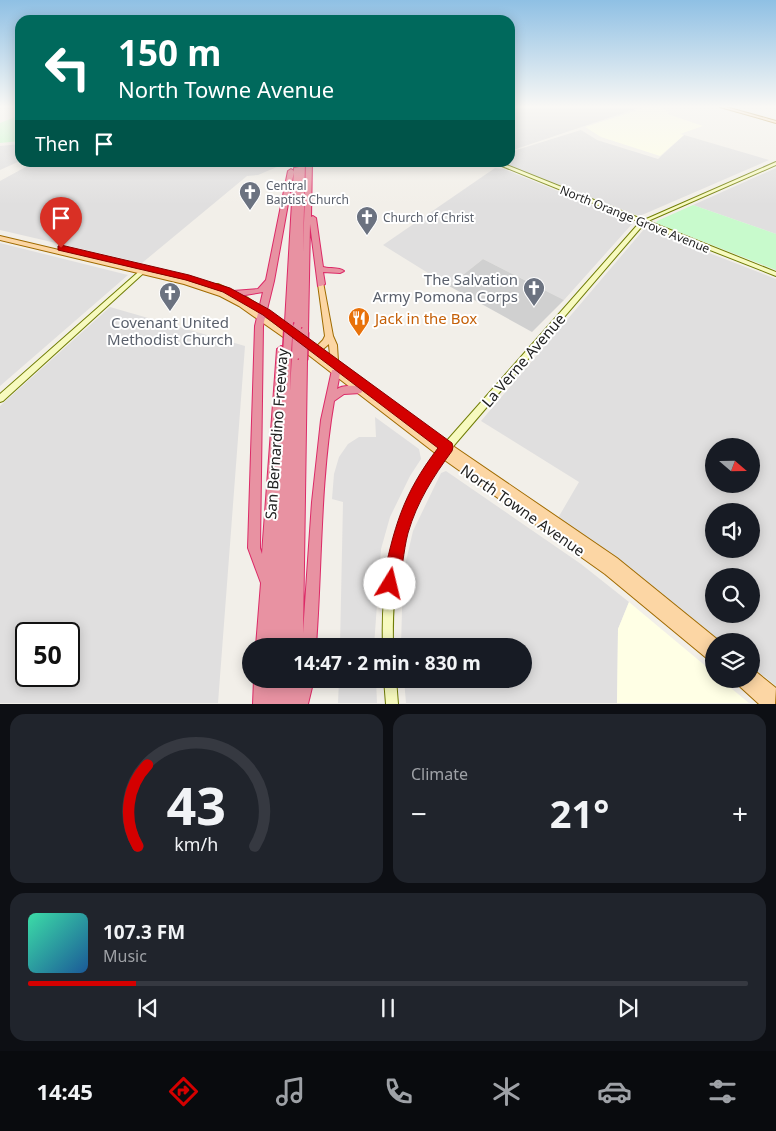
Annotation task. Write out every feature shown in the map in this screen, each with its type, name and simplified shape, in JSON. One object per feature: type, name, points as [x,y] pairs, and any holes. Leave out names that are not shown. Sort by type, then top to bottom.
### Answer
[{"type":"highway","name":"San Bernardino Freeway","points":[[291,167],[294,325],[300,354],[296,638]]},
{"type":"highway","points":[[285,638],[300,354],[294,325],[297,167]]},
{"type":"highway","points":[[294,325],[302,167]]},
{"type":"highway","name":"San Bernardino Freeway","points":[[294,325],[309,167]]},
{"type":"highway","points":[[309,167],[321,284]]},
{"type":"highway","points":[[267,583],[254,548],[262,314],[291,171]]},
{"type":"highway","points":[[319,268],[328,272],[340,271]]},
{"type":"highway","points":[[233,294],[260,290],[270,281]]},
{"type":"highway","name":"San Bernardino Freeway","points":[[264,638],[267,583],[300,354]]},
{"type":"highway","points":[[274,638],[300,354]]},
{"type":"highway","points":[[310,638],[318,502],[326,420],[334,369]]},
{"type":"highway","points":[[330,400],[342,390],[358,390]]},
{"type":"highway","points":[[260,704],[261,688]]},
{"type":"highway","points":[[270,704],[271,688]]},
{"type":"highway","points":[[283,704],[284,688]]},
{"type":"highway","points":[[295,688],[295,704]]},
{"type":"highway","points":[[301,704],[305,688]]},
{"type":"main road","name":"La Verne Avenue","points":[[388,638],[390,584],[400,534],[424,477],[444,450],[643,222],[776,163]]},
{"type":"main road","name":"North Orange Grove Avenue","points":[[506,167],[776,274]]},
{"type":"main road","name":"North Towne Avenue","points":[[0,234],[144,269],[203,287],[222,294],[262,314]]},
{"type":"main road","name":"North Towne Avenue","points":[[0,238],[208,283],[233,294],[262,314],[300,354],[334,369],[609,570],[705,650]]},
{"type":"main road","points":[[0,399],[144,269]]},
{"type":"main road","points":[[321,284],[329,336],[333,345],[334,369]]},
{"type":"main road","points":[[300,354],[326,342],[329,336]]},
{"type":"main road","name":"North Towne Avenue","points":[[334,369],[358,390],[444,450],[613,562],[705,637]]},
{"type":"main road","points":[[760,683],[776,696]]},
{"type":"main road","points":[[391,688],[392,704]]},
{"type":"main road","points":[[750,688],[769,704]]},
{"type":"shaded area","points":[[515,140],[543,140],[515,149]]},
{"type":"shaded area","points":[[549,140],[597,140],[658,159],[679,140],[701,140],[769,160],[642,215],[636,215],[512,167],[515,167],[515,150]]},
{"type":"shaded area","points":[[610,140],[678,140],[660,156]]},
{"type":"shaded area","points":[[15,144],[15,163],[0,170],[0,146]]},
{"type":"shaded area","points":[[26,167],[277,167],[258,175],[247,176],[142,263],[0,230],[0,181]]},
{"type":"shaded area","points":[[495,168],[504,169],[629,220],[632,224],[564,300],[483,259],[449,286],[383,245]]},
{"type":"shaded area","points":[[776,168],[776,234],[693,205]]},
{"type":"shaded area","points":[[645,228],[776,279],[776,686],[760,673],[760,633],[710,633],[558,518],[579,482],[481,421]]},
{"type":"shaded area","points":[[0,243],[128,275],[0,386]]},
{"type":"shaded area","points":[[483,259],[564,300],[532,332],[449,286]]},
{"type":"shaded area","points":[[110,307],[245,346],[218,703],[0,703],[0,406]]},
{"type":"shaded area","points":[[375,417],[419,449],[421,459],[410,476],[390,517],[381,549],[375,638],[340,638],[343,502],[332,499],[334,474],[339,457],[348,444],[359,437],[376,437]]},
{"type":"shaded area","points":[[446,471],[581,564],[629,602],[618,629],[617,703],[406,703],[405,688],[532,688],[532,638],[401,638],[403,574],[413,531],[441,473]]},
{"type":"shaded area","points":[[629,602],[705,665],[705,688],[731,688],[749,703],[617,703],[618,629]]},
{"type":"shaded area","points":[[339,688],[376,688],[377,703],[338,703]]},
{"type":"green space","points":[[0,140],[15,140],[15,142],[0,143]]},
{"type":"green space","points":[[693,205],[776,234],[776,270],[656,223]]},
{"type":"place","name":"Central Baptist Church","points":[[250,211]]},
{"type":"place","name":"Church of Christ","points":[[367,236]]},
{"type":"place","name":"The Salvation Army Pomona Corps","points":[[534,307]]},
{"type":"place","name":"Covenant United Methodist Church","points":[[170,312]]},
{"type":"place","name":"Jack in the Box","points":[[359,337]]},
{"type":"route","points":[[61,248],[208,283],[246,300],[317,350],[341,370],[447,447],[424,477],[409,508],[400,534],[390,584]]}]
